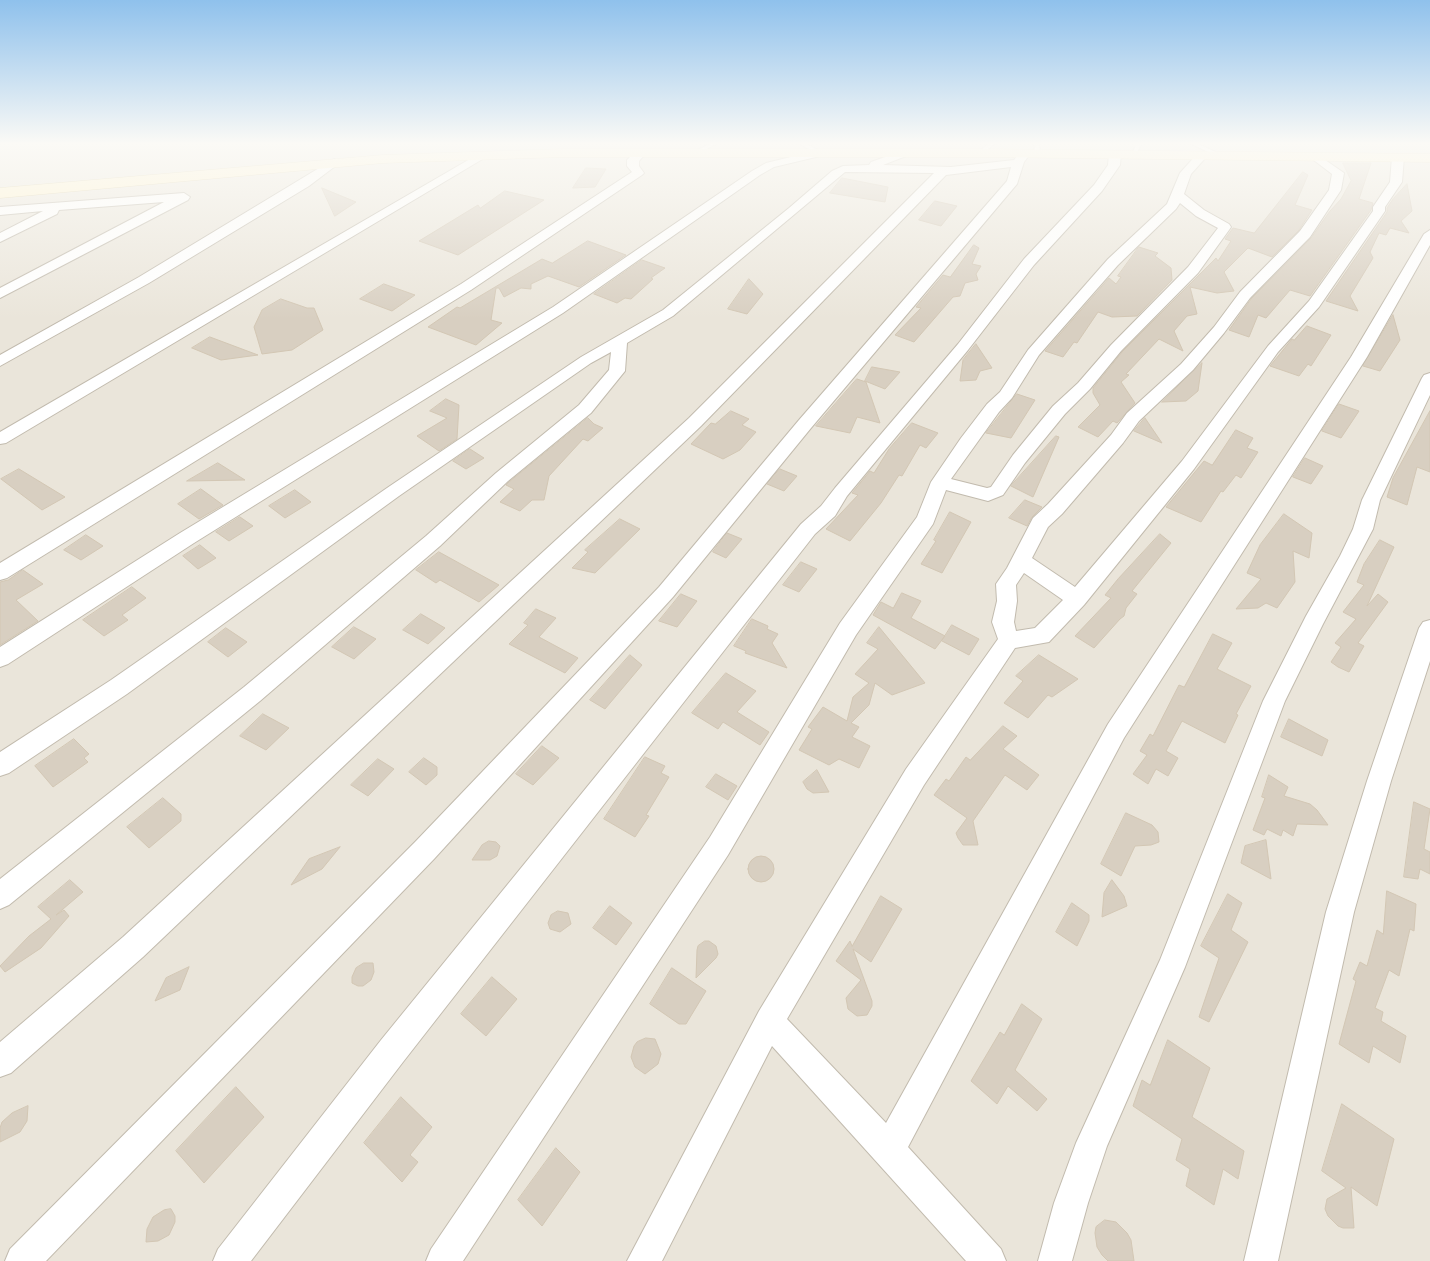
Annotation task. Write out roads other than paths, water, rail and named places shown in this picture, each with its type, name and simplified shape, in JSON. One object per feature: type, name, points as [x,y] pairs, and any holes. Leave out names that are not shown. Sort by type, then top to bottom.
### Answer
[{"type":"street","points":[[0,211],[132,201]]},
{"type":"street","points":[[0,294],[176,201]]},
{"type":"street","points":[[0,361],[144,280],[275,201]]},
{"type":"street","points":[[0,439],[404,201]]},
{"type":"street","points":[[0,573],[466,287],[596,201]]},
{"type":"street","points":[[0,658],[187,538],[558,310],[716,201]]},
{"type":"street","points":[[0,765],[119,686],[586,360],[668,313],[805,201]]},
{"type":"street","points":[[0,1062],[141,940],[695,422],[913,201]]},
{"type":"street","points":[[22,1261],[425,850],[530,735],[666,592],[805,424],[997,201]]},
{"type":"street","points":[[230,1261],[392,1051],[808,529],[828,511],[841,492],[963,347],[1029,262],[1086,201]]},
{"type":"street","points":[[443,1261],[719,846],[848,629],[926,519],[940,482],[978,428],[1006,395],[1033,353],[1114,262],[1172,206],[1175,201]]},
{"type":"street","points":[[940,482],[988,495],[997,491],[1019,459],[1059,410],[1084,386],[1116,348],[1194,270],[1225,226],[1200,213],[1185,201]]},
{"type":"street","points":[[1009,640],[1003,622],[1007,601],[1006,584],[1040,523],[1055,509],[1134,417],[1187,367],[1220,330],[1245,295],[1305,234],[1328,201]]},
{"type":"street","points":[[644,1261],[769,1021],[915,777],[1009,640],[1041,636],[1077,599],[1188,466],[1273,349],[1314,304],[1379,211],[1384,201]]},
{"type":"street","points":[[0,238],[62,206]]},
{"type":"street","points":[[889,1150],[1116,731],[1358,357],[1430,234]]},
{"type":"street","points":[[0,896],[252,694],[331,625],[433,541],[502,477],[585,409],[617,371],[620,341]]},
{"type":"street","points":[[1055,1261],[1070,1203],[1092,1142],[1171,967],[1274,701],[1313,622],[1350,556],[1362,529],[1371,500],[1430,378]]},
{"type":"street","points":[[1020,560],[1077,599]]},
{"type":"street","points":[[1261,1261],[1340,912],[1379,781],[1430,628]]},
{"type":"street","points":[[769,1021],[989,1261]]}]
